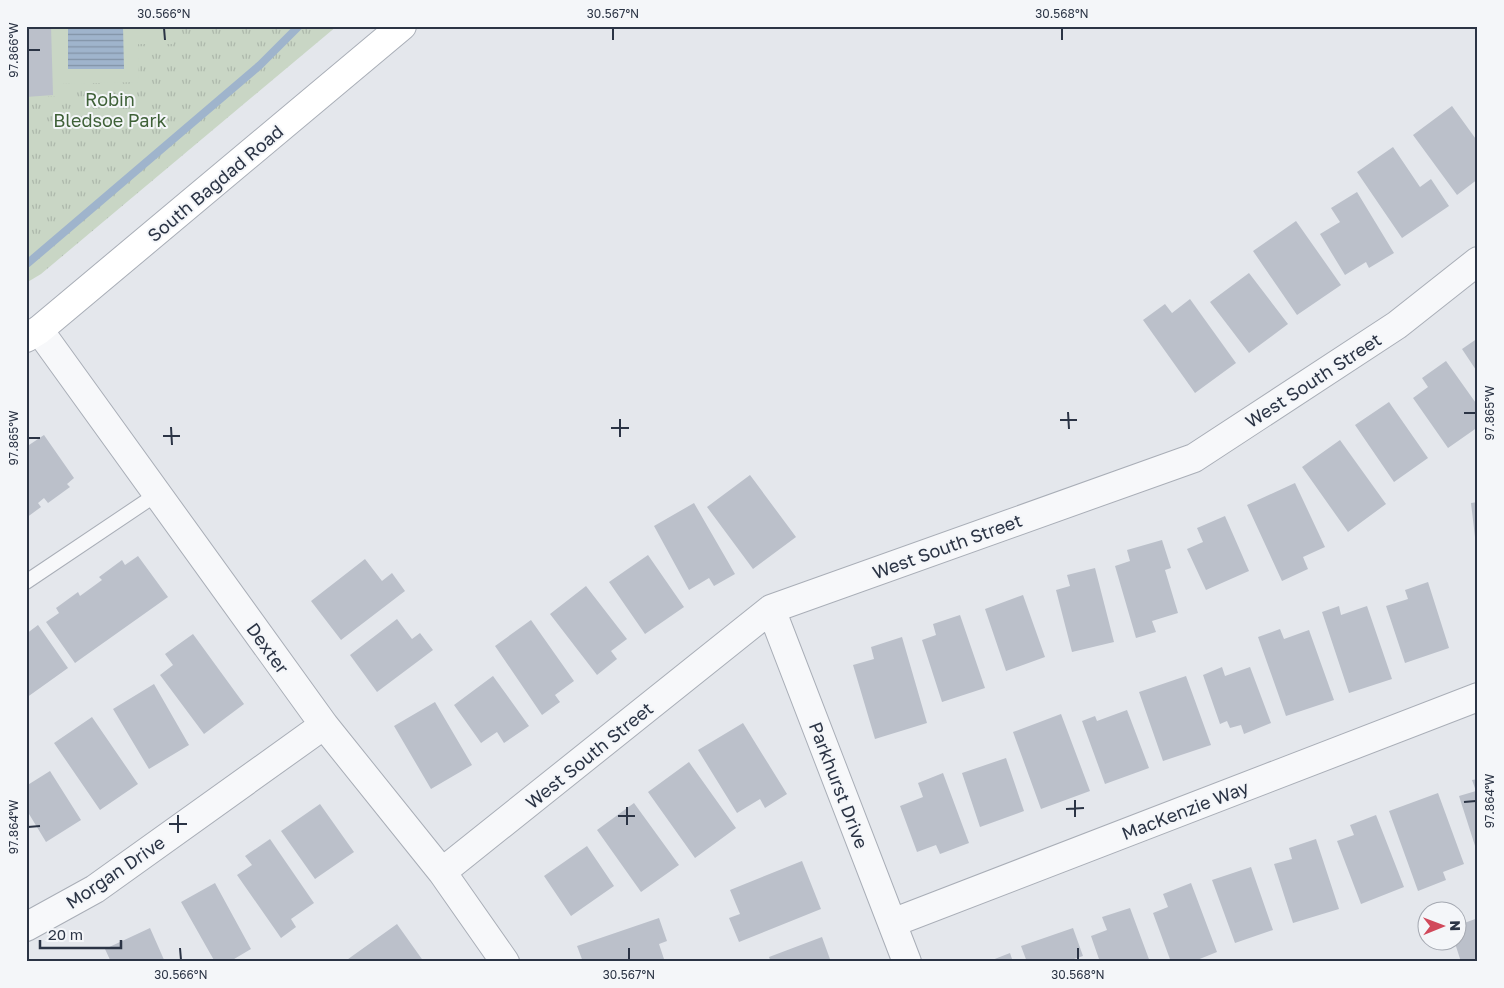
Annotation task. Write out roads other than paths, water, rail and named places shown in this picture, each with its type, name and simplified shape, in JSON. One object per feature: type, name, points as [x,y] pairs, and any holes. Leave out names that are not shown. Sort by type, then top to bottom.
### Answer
[{"type":"main road","name":"South Bagdad Road","points":[[30,334],[402,26]]},
{"type":"street","name":"West South Street","points":[[442,872],[771,609],[1194,458],[1398,325],[1478,261]]},
{"type":"street","name":"Dexter","points":[[30,334],[157,494],[324,725],[442,872],[505,962]]},
{"type":"street","name":"Parkhurst Drive","points":[[771,609],[907,962]]},
{"type":"street","name":"MacKenzie Way","points":[[892,923],[1478,696]]},
{"type":"street","name":"Morgan Drive","points":[[26,927],[95,889],[324,725]]},
{"type":"lane","points":[[26,582],[157,494]]},
{"type":"water","points":[[68,26],[123,26],[124,69],[68,69]]},
{"type":"waterway","points":[[28,263],[260,65],[299,26]]},
{"type":"park label","name":"Robin Bledsoe Park","points":[[110,109]]}]
